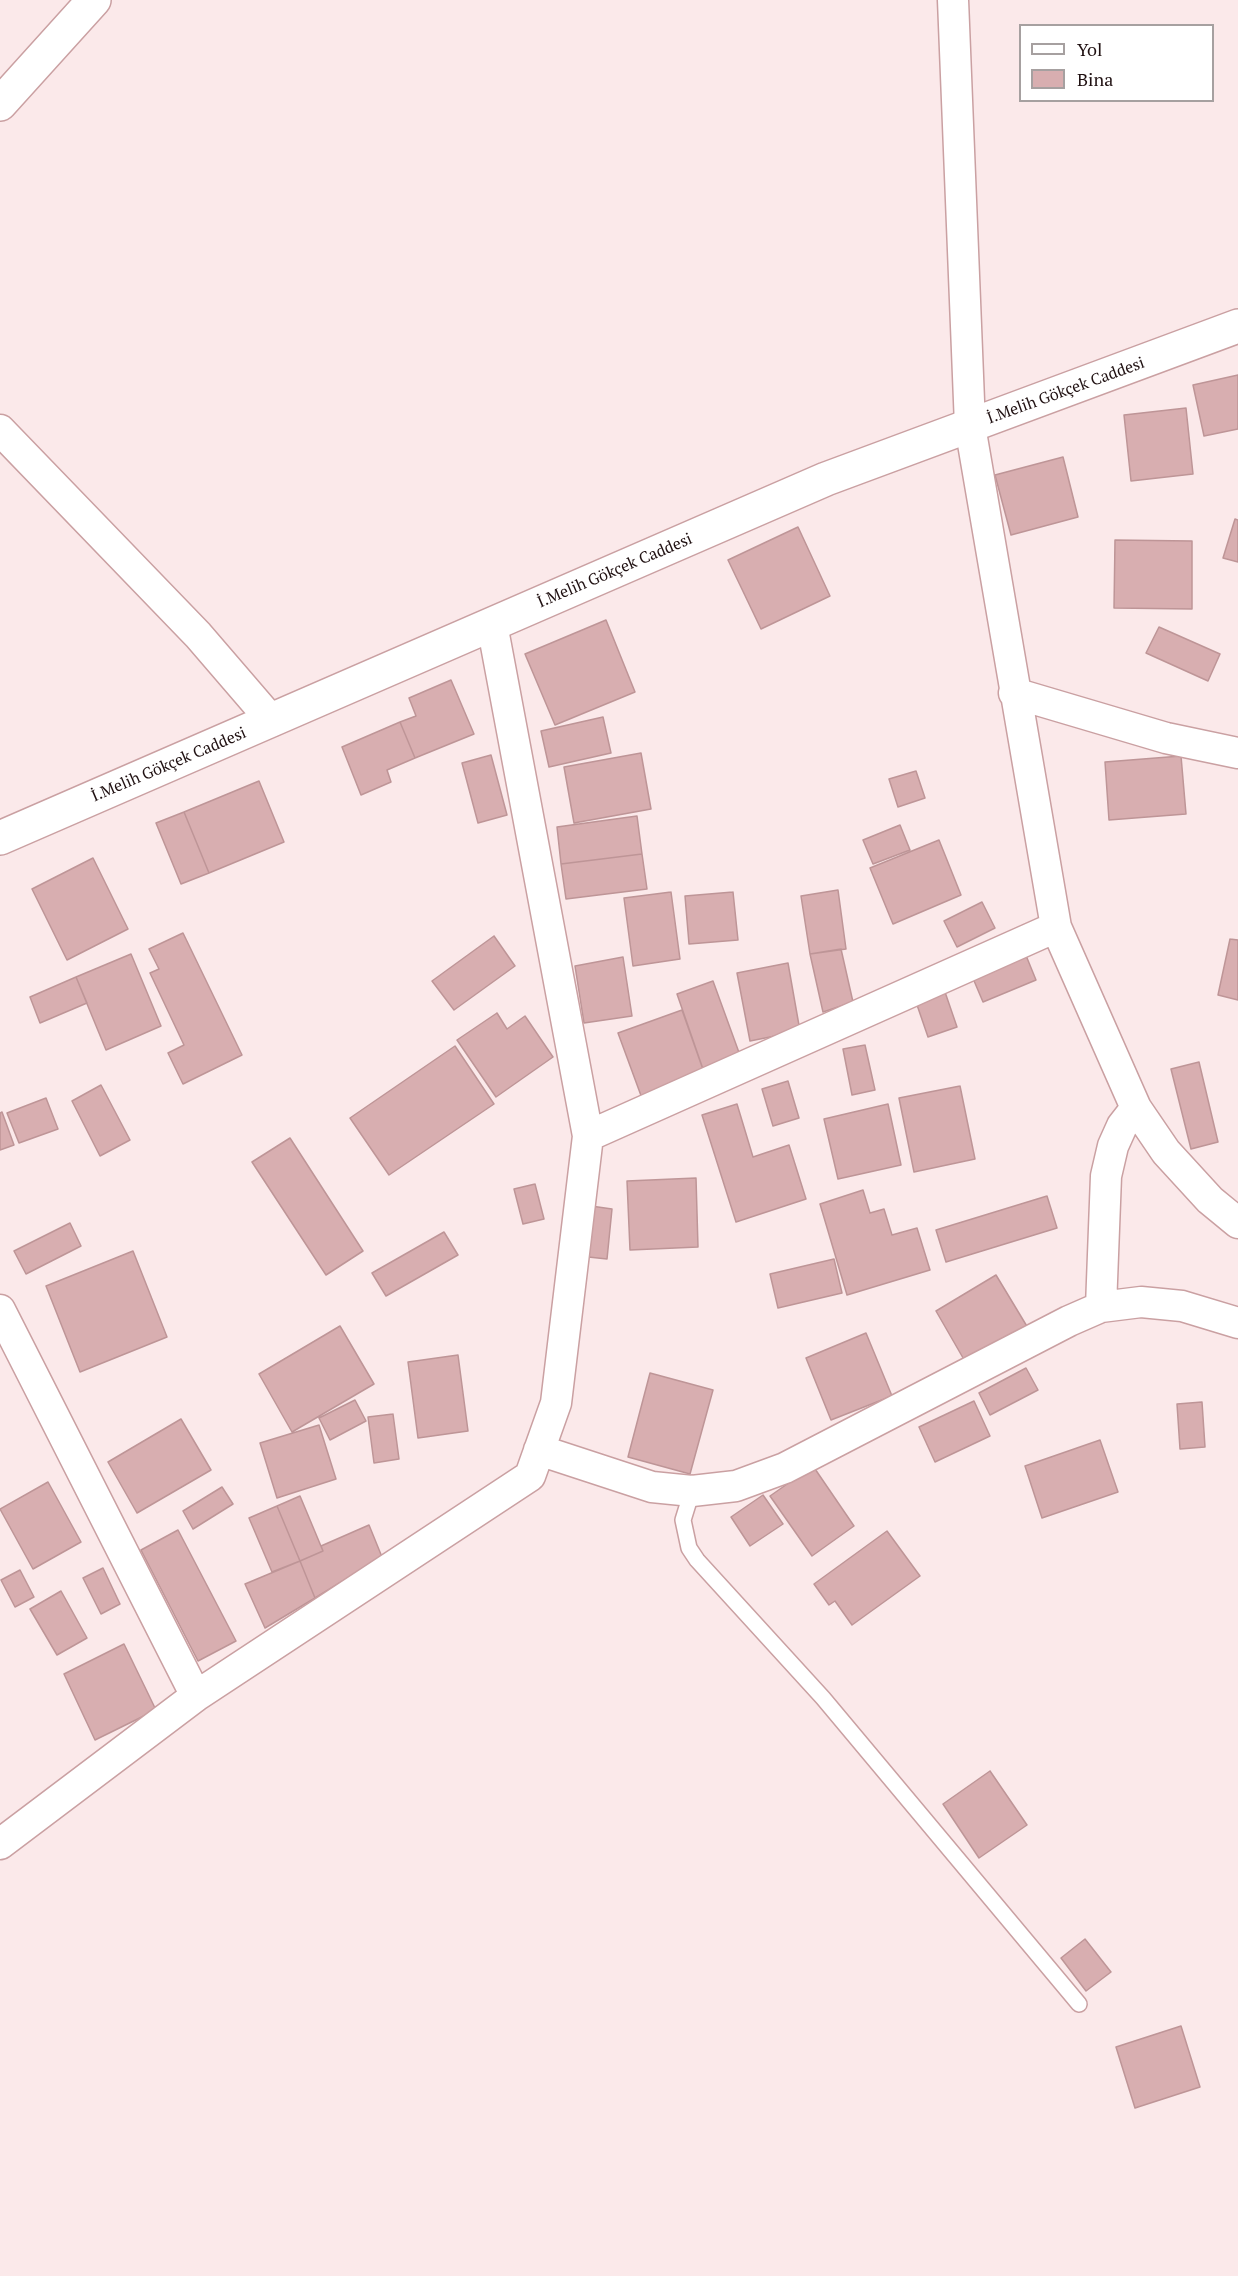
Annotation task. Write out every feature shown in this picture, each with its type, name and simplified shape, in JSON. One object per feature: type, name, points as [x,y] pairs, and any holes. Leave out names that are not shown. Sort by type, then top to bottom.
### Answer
[{"type":"street","points":[[0,104],[94,0]]},
{"type":"street","points":[[953,0],[970,426],[1014,693],[1056,927],[1136,1108],[1181,1168],[1210,1200],[1238,1222]]},
{"type":"street","name":"İ.Melih Gökçek Caddesi","points":[[0,838],[826,479],[1238,326]]},
{"type":"street","points":[[0,429],[198,635],[272,721]]},
{"type":"street","points":[[0,1844],[196,1696],[530,1476],[556,1403],[588,1136],[492,624]]},
{"type":"street","points":[[1014,693],[1166,738],[1238,753]]},
{"type":"street","points":[[588,1136],[1056,927]]},
{"type":"street","points":[[1101,1307],[1106,1176],[1113,1146],[1136,1108]]},
{"type":"street","points":[[540,1450],[652,1487],[692,1491],[736,1486],[785,1468],[1101,1307],[1142,1302],[1182,1306],[1238,1323]]},
{"type":"street","points":[[0,1310],[196,1696]]},
{"type":"lane","points":[[692,1491],[683,1520],[689,1548],[697,1560],[822,1698],[1079,2004]]},
{"type":"building","points":[[1238,375],[1238,429],[1204,436],[1193,385]]},
{"type":"building","points":[[1186,408],[1193,474],[1131,481],[1124,415]]},
{"type":"building","points":[[1063,457],[1078,517],[1011,535],[995,475]]},
{"type":"building","points":[[1235,519],[1238,520],[1238,562],[1223,558]]},
{"type":"building","points":[[798,527],[830,596],[761,629],[728,560]]},
{"type":"building","points":[[1115,540],[1192,541],[1192,609],[1114,608]]},
{"type":"building","points":[[606,620],[635,692],[555,725],[525,654]]},
{"type":"building","points":[[1159,627],[1220,654],[1208,681],[1146,653]]},
{"type":"building","points":[[451,680],[474,734],[415,758],[400,722],[416,716],[409,698]]},
{"type":"building","points":[[603,717],[611,753],[549,767],[541,731]]},
{"type":"building","points":[[400,722],[415,758],[387,770],[391,782],[361,795],[342,747]]},
{"type":"building","points":[[641,753],[651,809],[574,823],[564,767]]},
{"type":"building","points":[[491,755],[507,815],[478,823],[462,763]]},
{"type":"building","points":[[1181,756],[1186,814],[1109,820],[1105,762]]},
{"type":"building","points":[[916,771],[925,798],[898,807],[889,779]]},
{"type":"building","points":[[259,781],[284,842],[209,873],[184,812]]},
{"type":"building","points":[[184,812],[209,873],[181,884],[156,823]]},
{"type":"building","points":[[637,816],[642,854],[561,864],[557,827]]},
{"type":"building","points":[[900,825],[910,850],[873,864],[863,840]]},
{"type":"building","points":[[939,840],[961,895],[893,924],[870,868]]},
{"type":"building","points":[[642,854],[647,889],[566,899],[561,864]]},
{"type":"building","points":[[93,858],[128,929],[67,960],[32,889]]},
{"type":"building","points":[[838,890],[846,949],[810,954],[801,896]]},
{"type":"building","points":[[671,892],[680,959],[633,966],[624,898]]},
{"type":"building","points":[[733,892],[738,940],[689,944],[685,896]]},
{"type":"building","points":[[982,902],[995,928],[957,947],[944,921]]},
{"type":"building","points":[[183,933],[242,1055],[183,1084],[168,1053],[184,1045],[150,973],[159,969],[149,949]]},
{"type":"building","points":[[494,936],[515,966],[454,1010],[432,981]]},
{"type":"building","points":[[1230,939],[1238,940],[1238,1000],[1218,995]]},
{"type":"building","points":[[841,949],[853,1002],[823,1012],[810,954]]},
{"type":"building","points":[[1025,953],[1036,980],[983,1002],[972,976]]},
{"type":"building","points":[[131,954],[161,1026],[106,1050],[76,977]]},
{"type":"building","points":[[623,957],[632,1016],[584,1023],[575,966]]},
{"type":"building","points":[[788,963],[800,1031],[750,1041],[737,973]]},
{"type":"building","points":[[76,977],[87,1003],[40,1023],[30,997]]},
{"type":"building","points":[[713,981],[741,1058],[704,1072],[677,994]]},
{"type":"building","points":[[945,992],[957,1027],[928,1037],[916,1002]]},
{"type":"building","points":[[682,1010],[706,1078],[643,1101],[618,1033]]},
{"type":"building","points":[[497,1013],[507,1029],[525,1016],[553,1057],[496,1097],[457,1040]]},
{"type":"building","points":[[865,1045],[875,1090],[852,1095],[843,1049]]},
{"type":"building","points":[[455,1046],[494,1104],[389,1175],[350,1118]]},
{"type":"building","points":[[1199,1062],[1218,1142],[1191,1149],[1171,1069]]},
{"type":"building","points":[[788,1081],[799,1118],[773,1126],[762,1089]]},
{"type":"building","points":[[101,1085],[130,1140],[100,1156],[72,1101]]},
{"type":"building","points":[[960,1086],[975,1159],[914,1172],[899,1098]]},
{"type":"building","points":[[46,1098],[58,1129],[19,1143],[7,1113]]},
{"type":"building","points":[[737,1104],[753,1157],[789,1145],[806,1199],[736,1222],[702,1115]]},
{"type":"building","points":[[888,1104],[901,1165],[838,1179],[824,1119]]},
{"type":"building","points":[[2,1112],[14,1145],[0,1150],[0,1113]]},
{"type":"building","points":[[290,1138],[363,1251],[326,1275],[252,1162]]},
{"type":"building","points":[[696,1178],[698,1247],[630,1250],[627,1181]]},
{"type":"building","points":[[535,1184],[544,1219],[523,1224],[514,1189]]},
{"type":"building","points":[[863,1190],[870,1213],[884,1209],[892,1235],[917,1228],[930,1270],[847,1295],[820,1204]]},
{"type":"building","points":[[1047,1196],[1057,1228],[946,1262],[936,1230]]},
{"type":"building","points":[[584,1205],[612,1209],[607,1259],[579,1256]]},
{"type":"building","points":[[70,1223],[81,1246],[26,1274],[14,1251]]},
{"type":"building","points":[[444,1232],[458,1255],[386,1296],[372,1273]]},
{"type":"building","points":[[133,1251],[167,1337],[80,1372],[46,1286]]},
{"type":"building","points":[[834,1259],[842,1293],[778,1308],[770,1274]]},
{"type":"building","points":[[996,1275],[1031,1333],[970,1370],[936,1311]]},
{"type":"building","points":[[340,1326],[374,1384],[292,1432],[259,1374]]},
{"type":"building","points":[[866,1333],[892,1396],[831,1420],[806,1358]]},
{"type":"building","points":[[458,1355],[468,1431],[418,1438],[408,1362]]},
{"type":"building","points":[[1026,1368],[1038,1390],[990,1415],[979,1393]]},
{"type":"building","points":[[650,1373],[713,1390],[690,1474],[628,1457]]},
{"type":"building","points":[[355,1400],[366,1421],[330,1440],[319,1418]]},
{"type":"building","points":[[974,1401],[990,1436],[935,1462],[919,1427]]},
{"type":"building","points":[[1202,1402],[1205,1447],[1180,1449],[1177,1404]]},
{"type":"building","points":[[393,1414],[399,1459],[374,1463],[368,1417]]},
{"type":"building","points":[[181,1419],[211,1470],[137,1513],[108,1462]]},
{"type":"building","points":[[319,1425],[336,1479],[277,1498],[260,1443]]},
{"type":"building","points":[[1100,1440],[1118,1492],[1042,1518],[1025,1466]]},
{"type":"building","points":[[813,1466],[854,1526],[812,1556],[770,1496]]},
{"type":"building","points":[[48,1482],[81,1542],[33,1569],[0,1509]]},
{"type":"building","points":[[222,1487],[233,1504],[193,1529],[183,1511]]},
{"type":"building","points":[[763,1495],[783,1524],[750,1546],[731,1517]]},
{"type":"building","points":[[300,1496],[323,1551],[300,1561],[277,1506]]},
{"type":"building","points":[[277,1506],[300,1561],[272,1572],[249,1518]]},
{"type":"building","points":[[369,1525],[382,1557],[315,1598],[300,1561],[323,1551],[321,1546]]},
{"type":"building","points":[[178,1530],[236,1641],[198,1661],[141,1550]]},
{"type":"building","points":[[887,1531],[920,1576],[852,1625],[835,1601],[829,1605],[814,1584]]},
{"type":"building","points":[[300,1561],[315,1598],[265,1628],[245,1584]]},
{"type":"building","points":[[103,1568],[120,1604],[101,1614],[83,1578]]},
{"type":"building","points":[[20,1570],[34,1597],[15,1607],[1,1580]]},
{"type":"building","points":[[61,1591],[87,1638],[57,1655],[30,1609]]},
{"type":"building","points":[[124,1644],[156,1710],[95,1740],[64,1674]]},
{"type":"building","points":[[990,1771],[1027,1825],[979,1858],[943,1804]]},
{"type":"building","points":[[1085,1939],[1111,1972],[1086,1991],[1061,1958]]},
{"type":"building","points":[[1181,2026],[1200,2087],[1135,2108],[1116,2047]]}]
